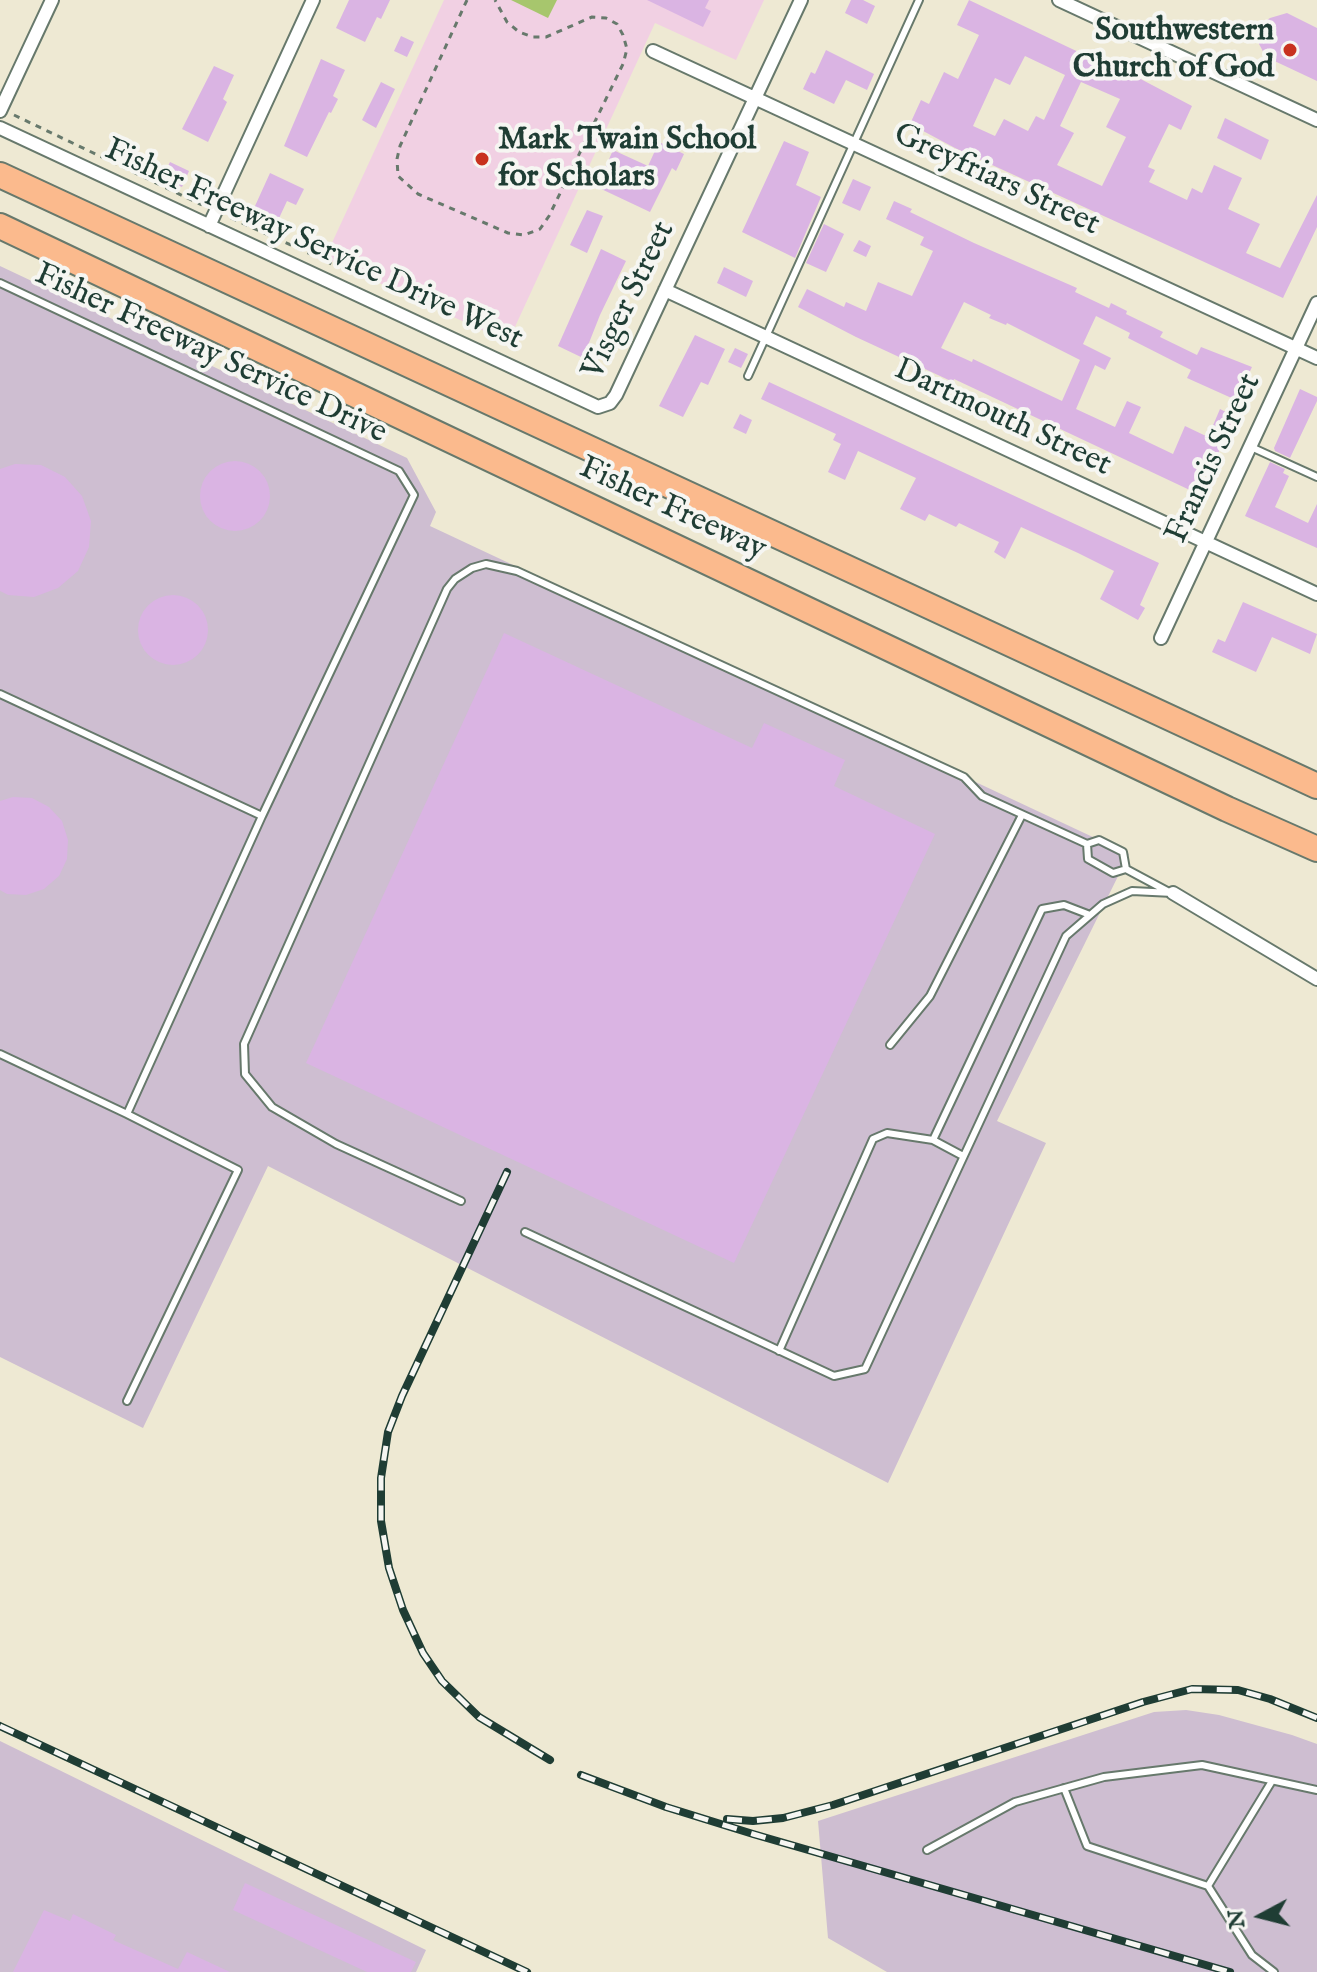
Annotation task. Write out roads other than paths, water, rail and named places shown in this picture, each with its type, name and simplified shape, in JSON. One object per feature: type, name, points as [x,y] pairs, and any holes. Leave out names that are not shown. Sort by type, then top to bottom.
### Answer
[{"type":"highway","name":"Fisher Freeway","points":[[0,175],[1317,786]]},
{"type":"highway","name":"Fisher Freeway","points":[[0,226],[1317,849]]},
{"type":"highway","points":[[1227,809],[1317,867]]},
{"type":"street","points":[[0,110],[52,0]]},
{"type":"street","points":[[209,226],[313,0]]},
{"type":"street","name":"Visger Street","points":[[605,406],[616,395],[801,0]]},
{"type":"street","points":[[1059,0],[1075,3],[1317,120]]},
{"type":"street","name":"Greyfriars Street","points":[[653,51],[1317,358]]},
{"type":"street","name":"Fisher Freeway Service Drive West","points":[[0,128],[591,405],[605,406]]},
{"type":"street","name":"Dartmouth Street","points":[[665,290],[1317,594]]},
{"type":"street","name":"Francis Street","points":[[1161,638],[1317,303]]},
{"type":"street","points":[[1173,893],[1317,979]]},
{"type":"lane","points":[[748,376],[919,0]]},
{"type":"lane","name":"Fisher Freeway Service Drive","points":[[0,283],[399,471],[414,495],[262,816]]},
{"type":"lane","points":[[1250,446],[1317,477]]},
{"type":"lane","points":[[461,1201],[336,1144],[272,1107],[245,1074],[244,1044],[447,589],[455,579],[472,568],[486,564],[517,571],[964,777],[982,796],[1022,815],[1087,844],[1099,840],[1123,852],[1126,869]]},
{"type":"lane","points":[[0,694],[262,816],[127,1114]]},
{"type":"lane","points":[[890,1045],[930,996],[1022,815]]},
{"type":"lane","points":[[1087,844],[1088,859],[1113,873],[1126,869],[1173,893]]},
{"type":"lane","points":[[525,1232],[834,1376],[865,1369],[1066,936],[1103,904],[1132,891],[1173,893]]},
{"type":"lane","points":[[933,1140],[1042,909],[1064,905],[1090,915]]},
{"type":"lane","points":[[0,1054],[238,1170],[127,1401]]},
{"type":"lane","points":[[779,1351],[873,1139],[887,1133],[933,1140],[963,1156]]},
{"type":"lane","points":[[927,1850],[1015,1802],[1104,1777],[1202,1765],[1317,1790]]},
{"type":"lane","points":[[1208,1886],[1272,1781]]},
{"type":"lane","points":[[1064,1788],[1087,1846],[1208,1886],[1252,1955],[1274,1972]]},
{"type":"railway","points":[[507,1172],[388,1432],[381,1478],[381,1521],[389,1568],[403,1610],[423,1653],[442,1681],[479,1717],[550,1760]]},
{"type":"railway","points":[[727,1819],[753,1821],[783,1818],[833,1805],[1143,1702],[1192,1689],[1238,1690],[1317,1718]]},
{"type":"railway","points":[[0,1726],[527,1972]]},
{"type":"railway","points":[[581,1775],[666,1807],[753,1834],[1230,1972]]},
{"type":"place","name":"Southwestern Church of God","points":[[1290,50]]},
{"type":"place","name":"Mark Twain School for Scholars","points":[[482,159]]}]
